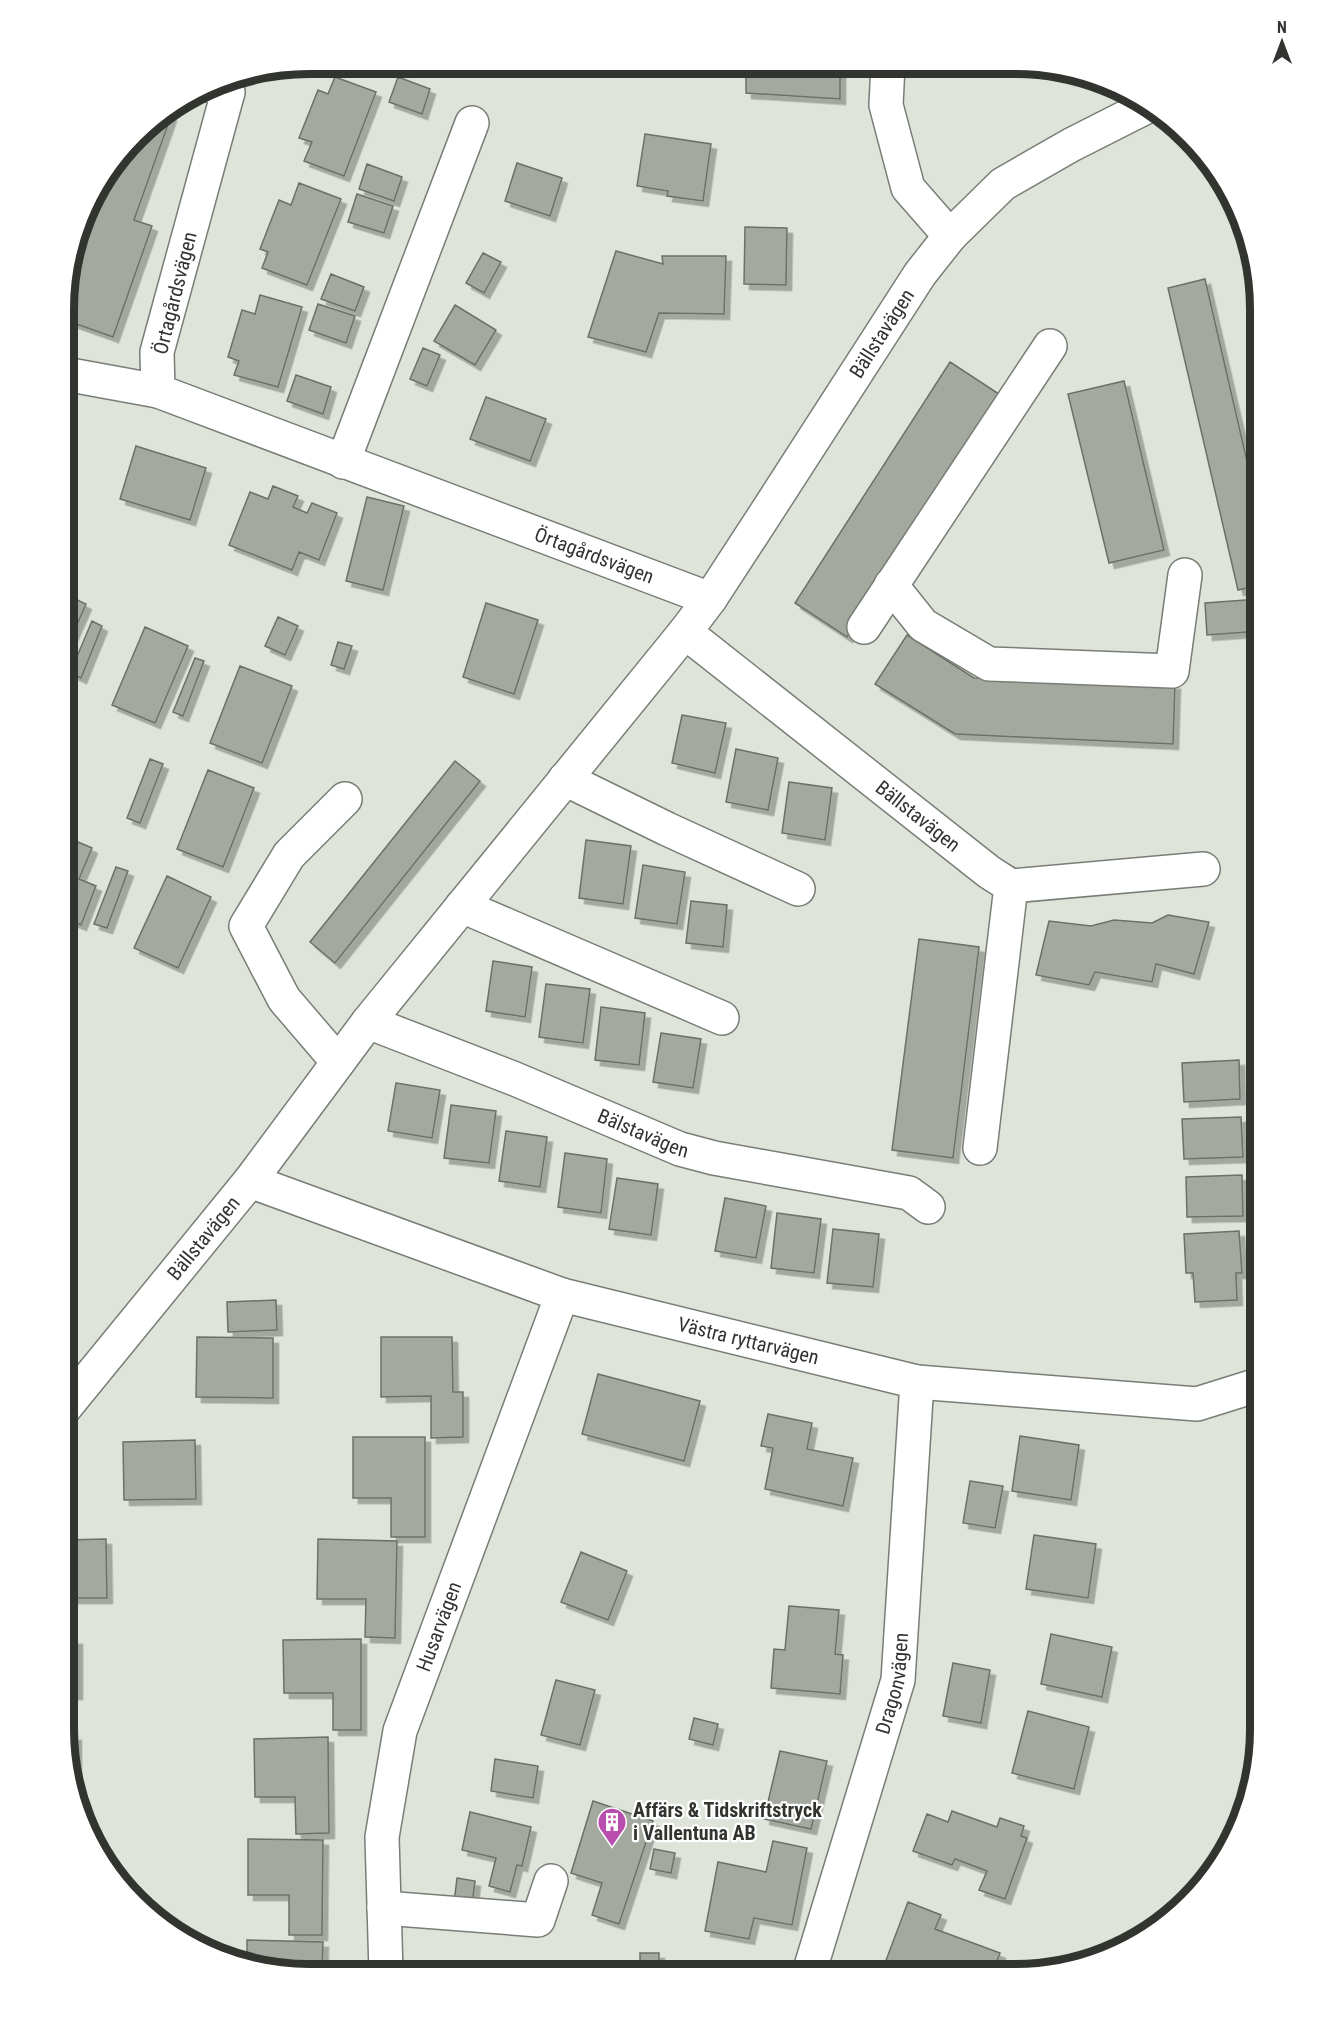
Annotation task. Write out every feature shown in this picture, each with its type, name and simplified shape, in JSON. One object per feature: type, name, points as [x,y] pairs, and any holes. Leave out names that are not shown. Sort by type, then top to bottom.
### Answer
[{"type":"street","points":[[888,74],[886,105],[908,188],[950,236]]},
{"type":"street","name":"Örtagårdsvägen","points":[[222,90],[228,92],[157,352],[158,392],[710,599]]},
{"type":"street","name":"Bällstavägen","points":[[74,1397],[250,1181],[368,1022],[685,633],[710,599],[920,274],[950,236],[1003,184],[1071,145],[1141,110]]},
{"type":"street","points":[[343,462],[472,123]]},
{"type":"street","points":[[864,627],[1050,346]]},
{"type":"street","points":[[74,376],[158,392]]},
{"type":"street","points":[[891,585],[923,625],[989,664],[1172,671],[1185,575]]},
{"type":"street","name":"Bällstavägen","points":[[685,633],[989,872],[1011,886]]},
{"type":"street","points":[[565,779],[666,829],[798,889]]},
{"type":"street","points":[[339,1062],[284,999],[246,926],[289,855],[345,799]]},
{"type":"street","points":[[980,1148],[1011,886],[1203,869]]},
{"type":"street","points":[[462,906],[722,1018]]},
{"type":"street","name":"Bälstavägen","points":[[368,1022],[515,1079],[680,1149],[714,1158],[909,1193],[928,1207]]},
{"type":"street","name":"Västra ryttarvägen","points":[[250,1181],[562,1295],[917,1382],[1197,1404],[1250,1387]]},
{"type":"street","name":"Husarvägen","points":[[386,1964],[382,1838],[400,1731],[562,1295]]},
{"type":"street","name":"Dragonvägen","points":[[812,1964],[897,1680],[917,1382]]},
{"type":"street","points":[[384,1908],[538,1920],[551,1881]]},
{"type":"building","points":[[746,74],[840,74],[840,99],[746,93]]},
{"type":"building","points":[[335,77],[376,92],[344,176],[304,161],[312,142],[299,138],[318,90],[328,94]]},
{"type":"building","points":[[398,77],[430,89],[422,114],[389,102]]},
{"type":"building","points":[[170,119],[134,220],[152,226],[113,337],[74,323],[74,294],[78,263],[91,219],[113,178],[142,142]]},
{"type":"building","points":[[645,134],[711,144],[703,201],[667,196],[668,191],[637,186]]},
{"type":"building","points":[[517,163],[562,178],[550,216],[505,201]]},
{"type":"building","points":[[367,164],[402,177],[394,201],[359,189]]},
{"type":"building","points":[[299,183],[341,199],[307,285],[262,268],[268,252],[260,249],[279,200],[291,205]]},
{"type":"building","points":[[357,194],[393,206],[384,233],[348,222]]},
{"type":"building","points":[[745,227],[787,228],[786,285],[744,284]]},
{"type":"building","points":[[616,251],[663,264],[662,256],[726,256],[724,314],[659,313],[646,352],[588,337]]},
{"type":"building","points":[[483,253],[501,262],[484,293],[466,283]]},
{"type":"building","points":[[331,274],[364,287],[355,311],[321,299]]},
{"type":"building","points":[[1205,279],[1250,474],[1250,587],[1238,590],[1168,288]]},
{"type":"building","points":[[260,295],[302,307],[278,387],[234,375],[239,361],[228,357],[242,310],[255,314]]},
{"type":"building","points":[[318,304],[355,316],[346,343],[309,330]]},
{"type":"building","points":[[455,305],[496,330],[475,365],[434,341]]},
{"type":"building","points":[[423,348],[440,355],[427,386],[410,379]]},
{"type":"building","points":[[950,362],[1002,396],[847,637],[795,603]]},
{"type":"building","points":[[296,375],[331,387],[323,414],[287,401]]},
{"type":"building","points":[[1124,381],[1164,550],[1109,563],[1068,394]]},
{"type":"building","points":[[486,397],[546,419],[530,461],[470,439]]},
{"type":"building","points":[[136,446],[206,468],[190,520],[120,499]]},
{"type":"building","points":[[273,486],[298,496],[293,507],[307,513],[312,503],[337,513],[319,560],[299,552],[292,570],[229,545],[250,492],[268,499]]},
{"type":"building","points":[[367,497],[404,506],[383,590],[346,581]]},
{"type":"building","points":[[74,598],[86,604],[74,631]]},
{"type":"building","points":[[1250,600],[1250,632],[1207,635],[1205,603]]},
{"type":"building","points":[[486,603],[538,620],[514,694],[463,677]]},
{"type":"building","points":[[278,617],[298,626],[285,655],[265,646]]},
{"type":"building","points":[[92,621],[102,626],[81,678],[74,675],[74,664]]},
{"type":"building","points":[[145,627],[188,646],[155,723],[112,705]]},
{"type":"building","points":[[907,635],[974,678],[1175,684],[1173,744],[955,734],[875,684]]},
{"type":"building","points":[[338,642],[352,646],[344,669],[331,665]]},
{"type":"building","points":[[195,658],[204,661],[183,716],[173,712]]},
{"type":"building","points":[[240,666],[292,686],[262,763],[210,743]]},
{"type":"building","points":[[682,715],[726,723],[715,773],[672,763]]},
{"type":"building","points":[[736,749],[778,758],[768,810],[726,802]]},
{"type":"building","points":[[150,759],[163,764],[140,823],[127,818]]},
{"type":"building","points":[[455,761],[480,781],[335,963],[310,942]]},
{"type":"building","points":[[208,770],[254,788],[223,867],[177,849]]},
{"type":"building","points":[[789,782],[832,788],[825,840],[782,833]]},
{"type":"building","points":[[74,840],[92,848],[79,879],[96,886],[81,925],[74,922]]},
{"type":"building","points":[[586,840],[631,846],[623,904],[579,898]]},
{"type":"building","points":[[643,865],[685,872],[677,924],[635,918]]},
{"type":"building","points":[[116,867],[128,871],[107,928],[94,924]]},
{"type":"building","points":[[167,876],[211,897],[178,968],[134,948]]},
{"type":"building","points":[[691,901],[727,905],[723,947],[686,943]]},
{"type":"building","points":[[1168,915],[1209,922],[1194,974],[1156,964],[1152,982],[1095,972],[1089,985],[1036,975],[1049,921],[1091,926],[1114,920],[1152,923]]},
{"type":"building","points":[[919,939],[979,947],[953,1158],[892,1150]]},
{"type":"building","points":[[493,961],[532,967],[525,1017],[486,1011]]},
{"type":"building","points":[[546,984],[590,989],[583,1043],[539,1037]]},
{"type":"building","points":[[601,1007],[645,1013],[639,1065],[595,1060]]},
{"type":"building","points":[[661,1033],[701,1039],[693,1088],[653,1082]]},
{"type":"building","points":[[1239,1060],[1240,1099],[1184,1102],[1182,1063]]},
{"type":"building","points":[[396,1083],[440,1090],[432,1138],[388,1131]]},
{"type":"building","points":[[451,1105],[496,1111],[489,1163],[444,1158]]},
{"type":"building","points":[[1241,1117],[1243,1157],[1184,1159],[1182,1119]]},
{"type":"building","points":[[506,1131],[547,1137],[540,1187],[499,1181]]},
{"type":"building","points":[[565,1153],[607,1159],[601,1213],[558,1207]]},
{"type":"building","points":[[1242,1175],[1243,1216],[1187,1217],[1186,1177]]},
{"type":"building","points":[[617,1178],[658,1184],[651,1235],[609,1229]]},
{"type":"building","points":[[725,1198],[766,1206],[756,1258],[715,1251]]},
{"type":"building","points":[[777,1213],[821,1219],[814,1273],[771,1268]]},
{"type":"building","points":[[833,1229],[879,1234],[873,1287],[827,1283]]},
{"type":"building","points":[[1239,1231],[1242,1273],[1236,1273],[1237,1300],[1195,1302],[1193,1273],[1186,1273],[1184,1234]]},
{"type":"building","points":[[276,1300],[277,1330],[228,1332],[227,1302]]},
{"type":"building","points":[[197,1337],[273,1338],[273,1398],[196,1397]]},
{"type":"building","points":[[381,1337],[452,1337],[453,1392],[463,1392],[463,1437],[431,1438],[431,1396],[381,1397]]},
{"type":"building","points":[[598,1374],[700,1401],[684,1461],[582,1434]]},
{"type":"building","points":[[768,1414],[812,1423],[807,1449],[853,1458],[843,1506],[765,1489],[773,1448],[761,1446]]},
{"type":"building","points":[[1020,1436],[1079,1445],[1071,1500],[1012,1491]]},
{"type":"building","points":[[353,1437],[425,1437],[425,1537],[391,1537],[391,1498],[353,1498]]},
{"type":"building","points":[[195,1440],[196,1499],[124,1500],[123,1442]]},
{"type":"building","points":[[970,1481],[1003,1486],[995,1528],[963,1523]]},
{"type":"building","points":[[1034,1535],[1096,1544],[1088,1598],[1026,1589]]},
{"type":"building","points":[[106,1539],[107,1598],[74,1598],[74,1540]]},
{"type":"building","points":[[318,1539],[397,1541],[395,1638],[365,1637],[366,1599],[317,1599]]},
{"type":"building","points":[[581,1552],[627,1571],[608,1620],[561,1602]]},
{"type":"building","points":[[789,1606],[839,1610],[835,1654],[843,1655],[840,1694],[771,1688],[774,1649],[785,1650]]},
{"type":"building","points":[[1051,1634],[1112,1647],[1102,1697],[1041,1684]]},
{"type":"building","points":[[74,1639],[77,1639],[77,1694],[74,1694]]},
{"type":"building","points":[[361,1639],[361,1730],[333,1730],[333,1693],[284,1693],[283,1640]]},
{"type":"building","points":[[953,1663],[990,1670],[981,1723],[943,1716]]},
{"type":"building","points":[[556,1680],[595,1690],[580,1745],[541,1735]]},
{"type":"building","points":[[1028,1711],[1089,1727],[1074,1789],[1012,1773]]},
{"type":"building","points":[[694,1718],[718,1724],[713,1745],[689,1739]]},
{"type":"building","points":[[74,1735],[76,1735],[76,1759]]},
{"type":"building","points":[[328,1737],[329,1833],[296,1834],[295,1797],[255,1797],[254,1739]]},
{"type":"building","points":[[780,1751],[827,1761],[811,1829],[764,1819]]},
{"type":"building","points":[[495,1759],[538,1766],[533,1798],[491,1791]]},
{"type":"building","name":"Affärs & Tidskriftstryck i Vallentuna AB","points":[[593,1801],[653,1821],[619,1924],[592,1915],[602,1883],[571,1873]]},
{"type":"building","points":[[952,1811],[997,1827],[1000,1818],[1024,1826],[1021,1836],[1027,1838],[1005,1899],[979,1890],[987,1871],[955,1859],[952,1865],[913,1851],[927,1814],[948,1822]]},
{"type":"building","points":[[470,1812],[531,1827],[522,1866],[517,1865],[510,1892],[489,1886],[496,1858],[462,1850]]},
{"type":"building","points":[[248,1839],[323,1840],[322,1935],[289,1935],[289,1895],[248,1895]]},
{"type":"building","points":[[773,1841],[807,1848],[792,1925],[754,1918],[749,1939],[705,1931],[718,1862],[766,1872]]},
{"type":"building","points":[[654,1849],[675,1853],[671,1873],[650,1869]]},
{"type":"building","points":[[457,1878],[475,1881],[472,1905],[454,1903]]},
{"type":"building","points":[[908,1902],[941,1915],[935,1929],[1000,1953],[996,1964],[885,1963]]},
{"type":"building","points":[[247,1940],[323,1942],[322,1964],[294,1963],[247,1955]]},
{"type":"building","points":[[640,1953],[659,1953],[659,1964],[640,1964]]},
{"type":"place","name":"Affärs & Tidskriftstryck i Vallentuna AB","points":[[612,1848]]}]
